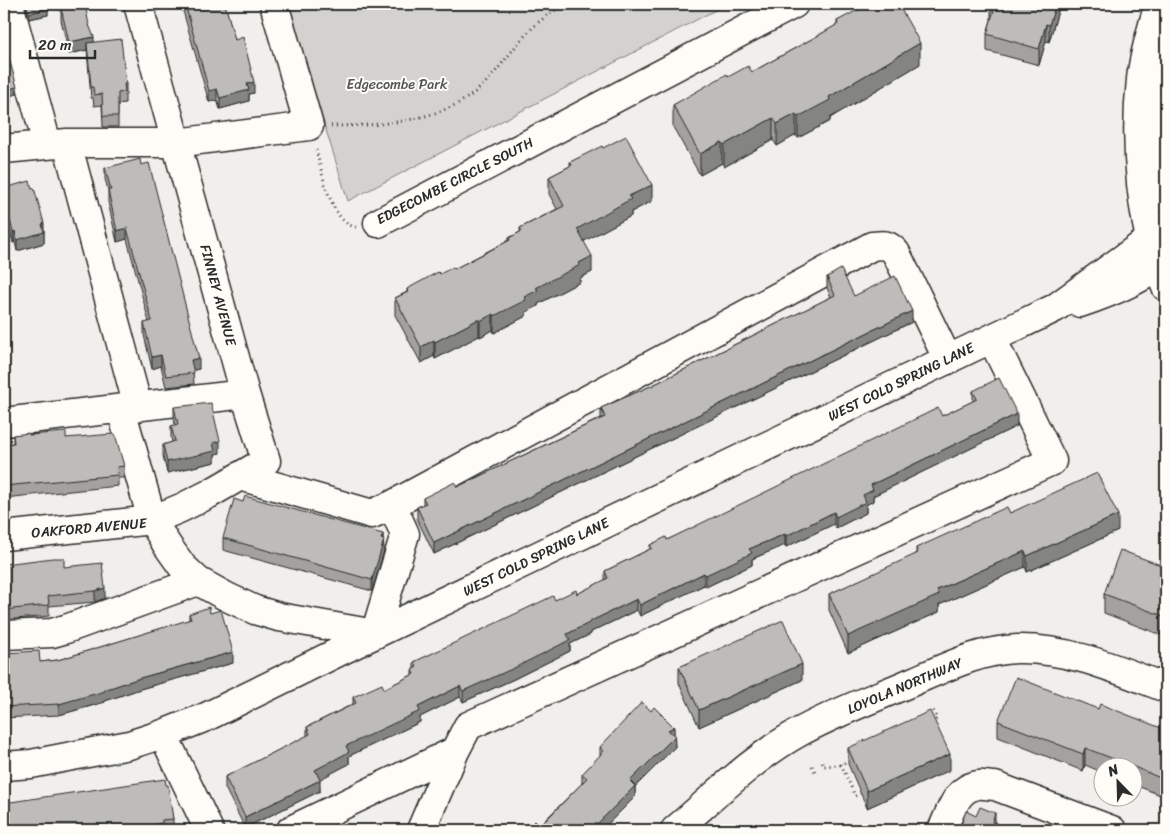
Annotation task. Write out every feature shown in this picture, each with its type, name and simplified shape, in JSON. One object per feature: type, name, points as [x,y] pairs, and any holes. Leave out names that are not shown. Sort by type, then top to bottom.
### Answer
[{"type":"street","name":"FINNEY AVENUE","points":[[138,4],[245,394],[266,461],[181,508],[152,520]]},
{"type":"street","points":[[4,149],[57,143],[176,143],[309,126],[274,4]]},
{"type":"street","name":"EDGECOMBE CIRCLE SOUTH","points":[[378,223],[794,4]]},
{"type":"street","points":[[1159,4],[1141,77],[1139,114],[1141,178],[1158,232],[1163,271]]},
{"type":"street","points":[[8,8],[57,143],[129,408],[152,520]]},
{"type":"street","points":[[1165,69],[1159,116],[1162,170],[1166,199]]},
{"type":"street","name":"WEST COLD SPRING LANE","points":[[4,766],[32,764],[129,745],[206,717],[1054,308],[1158,232]]},
{"type":"street","points":[[240,476],[372,514],[392,505],[872,246],[884,245],[891,247],[896,253],[948,360]]},
{"type":"street","name":"WEST COLD SPRING LANE","points":[[1054,308],[1076,305],[1163,271]]},
{"type":"street","points":[[421,830],[468,726],[1052,460],[992,339]]},
{"type":"street","points":[[4,422],[245,394]]},
{"type":"street","points":[[375,634],[405,534],[392,505]]},
{"type":"street","name":"OAKFORD AVENUE","points":[[4,536],[152,520],[167,546],[182,566],[198,581],[227,597],[255,610],[279,617],[375,634]]},
{"type":"street","points":[[4,636],[52,633],[198,581]]},
{"type":"street","name":"LOYOLA NORTHWAY","points":[[675,830],[759,758],[796,734],[936,671],[991,651],[1018,649],[1053,651],[1077,656],[1166,688]]},
{"type":"street","points":[[163,734],[209,830]]},
{"type":"street","points":[[291,830],[456,750]]},
{"type":"street","points":[[942,830],[959,795],[967,789],[978,785],[994,786],[1112,830]]},
{"type":"path","points":[[309,126],[360,126],[406,121],[457,104],[484,83],[528,32],[547,16],[568,4]]},
{"type":"path","name":"EDGECOMBE CIRCLE SOUTH","points":[[309,126],[332,206],[340,218],[351,226],[360,227],[378,223]]},
{"type":"path","points":[[929,723],[938,719],[933,710]]},
{"type":"path","points":[[822,762],[824,766],[841,764],[859,756]]},
{"type":"path","points":[[841,764],[855,796],[860,794]]},
{"type":"path","points":[[812,766],[816,774]]},
{"type":"green space","name":"Edgecombe Park","points":[[287,4],[727,4],[348,201]]},
{"type":"building","points":[[26,4],[47,4],[48,9],[29,13]]},
{"type":"building","points":[[85,4],[89,25],[94,37],[69,42],[61,8]]},
{"type":"building","points":[[185,4],[225,4],[235,40],[243,37],[254,82],[247,84],[249,90],[220,98],[217,89],[209,91]]},
{"type":"building","points":[[869,4],[871,6],[875,4],[898,4],[920,43],[829,97],[830,100],[798,117],[796,114],[777,124],[773,118],[724,145],[722,142],[700,154],[673,105],[727,74],[728,77],[748,66],[752,72],[838,24],[837,21]]},
{"type":"building","points":[[992,4],[1056,4],[1049,25],[1046,24],[1039,49],[987,34],[994,10],[991,8]]},
{"type":"building","points":[[121,39],[126,84],[124,84],[125,92],[118,93],[118,116],[103,116],[102,94],[94,95],[93,87],[91,87],[87,43]]},
{"type":"building","points":[[9,58],[17,87],[9,89],[11,96],[4,98],[4,59]]},
{"type":"building","points":[[626,136],[652,185],[629,196],[631,199],[577,229],[592,256],[579,263],[580,265],[536,288],[538,290],[524,297],[526,300],[494,316],[493,314],[480,321],[479,319],[435,342],[434,340],[421,347],[395,298],[408,292],[407,289],[438,272],[440,274],[453,267],[454,269],[510,240],[509,238],[522,231],[520,228],[564,206],[549,177],[572,165],[570,162]]},
{"type":"building","points":[[140,159],[141,165],[149,163],[199,358],[191,360],[194,373],[166,376],[161,355],[152,357],[144,323],[152,321],[127,228],[117,231],[108,190],[111,190],[105,168]]},
{"type":"building","points":[[30,181],[32,189],[34,188],[44,223],[42,224],[44,232],[17,240],[15,231],[13,232],[4,188]]},
{"type":"building","points":[[841,269],[854,296],[895,276],[912,311],[434,543],[417,507],[426,503],[423,498],[455,482],[457,487],[605,417],[601,408],[653,385],[835,295],[827,277]]},
{"type":"building","points":[[999,378],[1017,414],[871,485],[873,490],[863,495],[866,502],[836,517],[834,512],[786,536],[785,534],[749,549],[752,553],[706,575],[704,573],[640,605],[637,599],[567,634],[570,640],[514,668],[463,691],[460,686],[418,707],[420,711],[346,746],[349,752],[315,770],[320,780],[245,817],[225,777],[310,734],[307,727],[356,703],[353,697],[382,684],[384,689],[414,674],[412,670],[417,667],[414,662],[553,596],[555,600],[576,590],[577,594],[608,578],[605,571],[652,548],[650,545],[666,537],[667,540],[938,408],[942,416],[977,399],[973,391]]},
{"type":"building","points":[[211,403],[220,441],[213,443],[215,451],[167,462],[163,445],[175,441],[171,426],[178,424],[174,407]]},
{"type":"building","points":[[66,432],[66,438],[115,434],[124,466],[117,467],[118,475],[4,486],[4,444],[14,443],[13,435]]},
{"type":"building","points":[[1097,473],[1118,515],[1027,556],[1025,551],[937,590],[939,595],[848,636],[829,594],[918,553],[916,548],[1007,507],[1010,513]]},
{"type":"building","points":[[245,496],[383,534],[381,539],[384,540],[372,580],[223,538],[234,499],[243,502]]},
{"type":"building","points":[[1120,550],[1166,567],[1166,617],[1104,594]]},
{"type":"building","points":[[64,558],[64,567],[102,563],[105,588],[95,591],[48,596],[49,605],[4,610],[4,564]]},
{"type":"building","points":[[209,607],[210,613],[221,610],[233,652],[140,678],[105,691],[59,704],[4,707],[4,653],[39,651],[40,662],[58,660],[191,619],[189,614]]},
{"type":"building","points":[[783,620],[802,664],[699,710],[679,667]]},
{"type":"building","points":[[1016,677],[1098,709],[1100,704],[1166,730],[1166,787],[1163,785],[1165,780],[1142,770],[1142,756],[1106,756],[1085,748],[1083,754],[998,721]]},
{"type":"building","points":[[642,702],[651,711],[654,707],[674,727],[668,730],[675,736],[630,781],[635,786],[591,830],[526,830],[535,821],[539,826],[541,825],[587,778],[582,774],[604,751],[600,747]]},
{"type":"building","points":[[930,711],[950,754],[867,791],[848,748]]},
{"type":"building","points":[[165,779],[166,785],[168,785],[173,819],[162,820],[162,823],[128,830],[4,830],[4,803]]},
{"type":"building","points":[[980,807],[995,813],[992,822],[1012,830],[959,830],[966,811],[976,816]]}]
